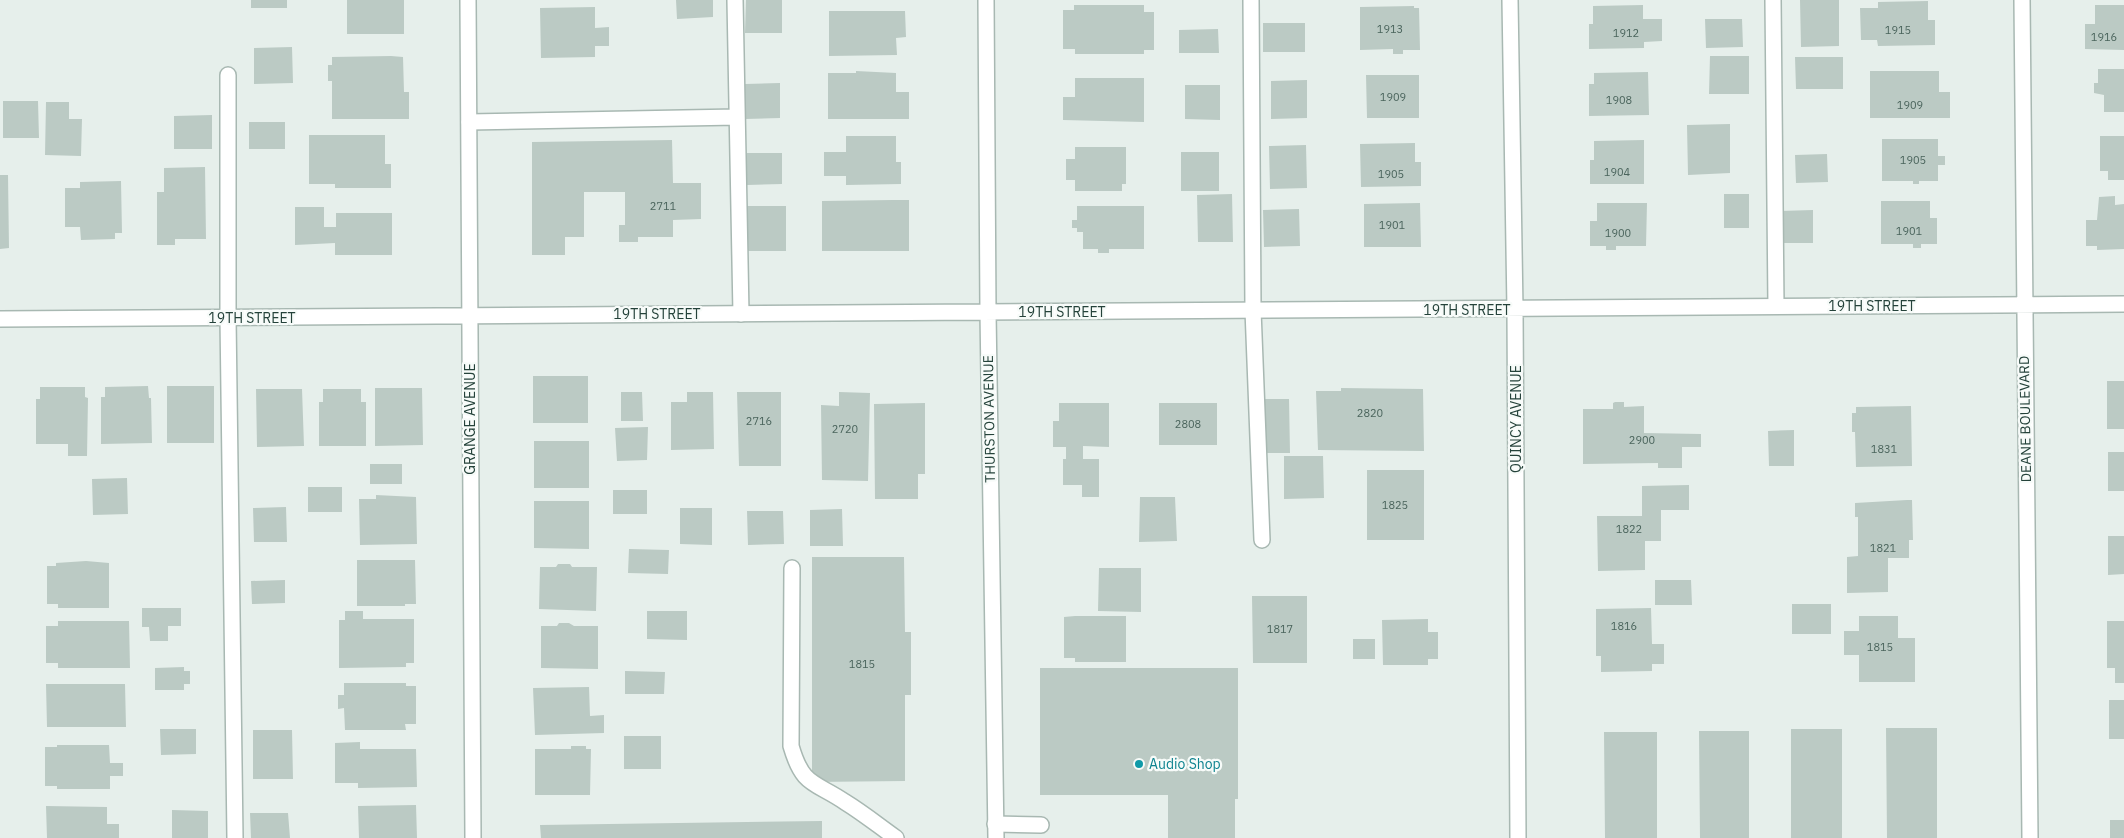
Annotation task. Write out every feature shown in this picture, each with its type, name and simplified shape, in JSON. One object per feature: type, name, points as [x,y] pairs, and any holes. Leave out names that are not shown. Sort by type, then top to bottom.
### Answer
[{"type":"street","name":"GRANGE AVENUE","points":[[468,0],[473,838]]},
{"type":"street","points":[[735,0],[742,314]]},
{"type":"street","name":"THURSTON AVENUE","points":[[986,0],[995,831]]},
{"type":"street","points":[[1251,0],[1253,310],[1262,540]]},
{"type":"street","name":"QUINCY AVENUE","points":[[1510,0],[1515,310],[1518,838]]},
{"type":"street","points":[[1774,0],[1776,306]]},
{"type":"street","name":"DEANE BOULEVARD","points":[[2022,0],[2030,838]]},
{"type":"street","points":[[228,75],[228,318],[235,838]]},
{"type":"street","points":[[469,122],[737,117]]},
{"type":"street","name":"19TH STREET","points":[[0,319],[1253,310],[1515,310],[2124,304]]},
{"type":"street","points":[[792,568],[791,746],[797,766],[814,786],[843,800],[896,838]]},
{"type":"street","points":[[995,831],[1041,825]]},
{"type":"building","points":[[251,0],[287,0],[287,8],[251,8]]},
{"type":"building","points":[[347,0],[404,0],[404,34],[347,34]]},
{"type":"building","points":[[676,0],[713,0],[713,17],[677,19]]},
{"type":"building","points":[[746,0],[782,0],[782,33],[745,33]]},
{"type":"building","points":[[1800,0],[1839,0],[1839,46],[1801,47]]},
{"type":"building","points":[[1928,1],[1928,20],[1935,20],[1935,45],[1878,46],[1877,40],[1861,40],[1860,8],[1878,8],[1878,2]]},
{"type":"building","points":[[1074,5],[1144,5],[1144,12],[1154,12],[1154,50],[1144,50],[1144,54],[1075,54],[1075,49],[1063,49],[1063,10],[1074,10]]},
{"type":"building","points":[[1643,5],[1643,19],[1662,19],[1662,41],[1644,42],[1644,48],[1589,49],[1589,24],[1593,24],[1593,6]]},
{"type":"building","points":[[2095,5],[2124,5],[2124,50],[2085,49],[2085,24],[2095,24]]},
{"type":"building","points":[[1414,6],[1414,8],[1419,8],[1420,50],[1403,50],[1403,54],[1393,54],[1393,49],[1360,50],[1360,7]]},
{"type":"building","points":[[595,7],[595,28],[609,27],[609,46],[595,46],[595,57],[541,58],[540,8]]},
{"type":"building","points":[[829,11],[905,11],[906,37],[896,38],[897,55],[829,56]]},
{"type":"building","points":[[1705,19],[1742,19],[1743,47],[1706,48]]},
{"type":"building","points":[[1263,23],[1305,23],[1305,52],[1263,52]]},
{"type":"building","points":[[1218,29],[1219,53],[1179,53],[1179,30]]},
{"type":"building","points":[[292,47],[293,83],[254,84],[254,48]]},
{"type":"building","points":[[1710,56],[1749,56],[1749,94],[1709,94]]},
{"type":"building","points":[[332,57],[403,57],[404,92],[409,92],[409,119],[332,119],[332,81],[328,81],[328,65],[332,65]]},
{"type":"building","points":[[1795,57],[1843,57],[1843,89],[1796,89]]},
{"type":"building","points":[[2098,69],[2124,69],[2124,112],[2104,112],[2104,95],[2094,93],[2094,83],[2098,83]]},
{"type":"building","points":[[856,71],[896,73],[896,92],[909,92],[909,119],[828,119],[828,73],[856,73]]},
{"type":"building","points":[[1870,71],[1939,71],[1939,92],[1950,92],[1950,118],[1870,118]]},
{"type":"building","points":[[1648,72],[1649,115],[1589,116],[1589,84],[1594,84],[1594,73]]},
{"type":"building","points":[[1366,75],[1419,75],[1419,118],[1367,118]]},
{"type":"building","points":[[1075,78],[1144,78],[1144,122],[1063,120],[1063,97],[1075,97]]},
{"type":"building","points":[[1307,80],[1307,118],[1271,119],[1271,81]]},
{"type":"building","points":[[780,83],[780,118],[745,119],[745,84]]},
{"type":"building","points":[[1185,85],[1220,85],[1220,120],[1185,119]]},
{"type":"building","points":[[3,101],[38,101],[39,138],[3,138]]},
{"type":"building","points":[[46,102],[69,102],[69,119],[82,119],[81,156],[45,155]]},
{"type":"building","points":[[212,115],[212,149],[174,149],[174,116]]},
{"type":"building","points":[[249,122],[285,122],[285,149],[249,149]]},
{"type":"building","points":[[1730,124],[1730,173],[1688,175],[1687,125]]},
{"type":"building","points":[[309,135],[385,135],[385,164],[391,164],[391,188],[335,188],[335,184],[309,184]]},
{"type":"building","points":[[846,136],[896,136],[896,162],[901,162],[901,184],[846,185],[846,176],[824,176],[824,152],[846,152]]},
{"type":"building","points":[[2100,136],[2124,136],[2124,180],[2108,180],[2108,171],[2100,171]]},
{"type":"building","points":[[1882,139],[1938,139],[1938,156],[1945,156],[1945,165],[1938,165],[1938,181],[1919,181],[1919,184],[1913,184],[1913,181],[1882,181]]},
{"type":"building","points":[[672,140],[673,183],[701,183],[701,219],[673,220],[673,237],[638,237],[638,242],[619,242],[619,225],[625,225],[625,192],[584,192],[584,237],[565,237],[565,255],[532,255],[532,142]]},
{"type":"building","points":[[1644,140],[1644,184],[1590,184],[1590,160],[1594,160],[1594,141]]},
{"type":"building","points":[[1415,143],[1415,162],[1421,162],[1421,186],[1361,187],[1360,144]]},
{"type":"building","points":[[1306,145],[1307,188],[1270,189],[1269,146]]},
{"type":"building","points":[[1075,147],[1126,147],[1126,184],[1122,184],[1122,191],[1075,191],[1075,180],[1066,180],[1066,159],[1075,159]]},
{"type":"building","points":[[1181,152],[1219,152],[1219,191],[1181,191]]},
{"type":"building","points":[[747,153],[782,153],[782,184],[747,185]]},
{"type":"building","points":[[1827,154],[1828,182],[1796,183],[1795,155]]},
{"type":"building","points":[[205,167],[206,239],[175,239],[175,245],[157,245],[157,192],[164,192],[164,168]]},
{"type":"building","points":[[0,175],[8,175],[9,248],[0,249]]},
{"type":"building","points":[[121,181],[122,233],[115,233],[115,239],[81,240],[80,227],[65,227],[65,188],[80,188],[80,182]]},
{"type":"building","points":[[1232,194],[1233,242],[1198,242],[1197,195]]},
{"type":"building","points":[[1724,194],[1749,194],[1749,228],[1724,228]]},
{"type":"building","points":[[2115,196],[2115,205],[2124,204],[2124,249],[2097,250],[2097,246],[2086,246],[2086,220],[2097,220],[2099,197]]},
{"type":"building","points":[[909,200],[909,251],[822,251],[822,201]]},
{"type":"building","points":[[1881,201],[1930,201],[1930,218],[1937,218],[1937,244],[1921,244],[1921,248],[1913,248],[1913,244],[1881,244]]},
{"type":"building","points":[[1420,203],[1421,247],[1364,247],[1364,204]]},
{"type":"building","points":[[1597,203],[1647,203],[1646,246],[1616,246],[1616,250],[1606,250],[1606,246],[1590,246],[1590,221],[1597,221]]},
{"type":"building","points":[[747,206],[786,206],[786,251],[747,251]]},
{"type":"building","points":[[1077,206],[1144,206],[1144,249],[1109,249],[1109,253],[1098,253],[1098,249],[1083,249],[1083,232],[1077,232],[1077,228],[1072,228],[1072,220],[1077,220]]},
{"type":"building","points":[[295,207],[324,207],[324,227],[336,227],[336,213],[392,213],[392,255],[335,255],[335,243],[295,245]]},
{"type":"building","points":[[1299,209],[1300,246],[1264,247],[1263,210]]},
{"type":"building","points":[[1813,210],[1813,243],[1780,243],[1780,211]]},
{"type":"building","points":[[533,376],[588,376],[588,423],[533,423]]},
{"type":"building","points":[[2107,381],[2124,381],[2124,429],[2107,429]]},
{"type":"building","points":[[148,386],[149,398],[151,398],[152,443],[101,444],[101,397],[105,397],[105,387]]},
{"type":"building","points":[[167,386],[214,386],[214,443],[167,443]]},
{"type":"building","points":[[40,387],[85,387],[85,397],[88,398],[87,456],[68,456],[68,444],[36,444],[36,399],[40,399]]},
{"type":"building","points":[[375,388],[422,388],[423,445],[375,446]]},
{"type":"building","points":[[1341,388],[1423,389],[1424,451],[1318,450],[1316,391],[1341,391]]},
{"type":"building","points":[[256,389],[302,389],[304,446],[257,447]]},
{"type":"building","points":[[323,389],[361,389],[361,402],[366,402],[366,446],[319,446],[319,402],[323,402]]},
{"type":"building","points":[[621,392],[642,392],[643,421],[621,421]]},
{"type":"building","points":[[687,392],[713,392],[714,449],[671,450],[671,402],[687,402]]},
{"type":"building","points":[[737,392],[781,392],[781,466],[739,466]]},
{"type":"building","points":[[839,392],[870,393],[868,481],[822,480],[821,405],[839,406]]},
{"type":"building","points":[[1262,399],[1289,399],[1290,453],[1263,453]]},
{"type":"building","points":[[1624,402],[1624,407],[1644,406],[1644,433],[1701,434],[1701,447],[1682,447],[1682,468],[1658,468],[1658,463],[1583,464],[1583,409],[1613,409],[1613,403]]},
{"type":"building","points":[[925,403],[925,474],[918,474],[918,499],[875,499],[874,404]]},
{"type":"building","points":[[1059,403],[1109,403],[1109,447],[1083,446],[1083,459],[1099,459],[1099,497],[1082,497],[1082,485],[1063,485],[1063,459],[1066,459],[1066,447],[1053,447],[1053,421],[1059,421]]},
{"type":"building","points":[[1159,403],[1217,403],[1217,445],[1159,445]]},
{"type":"building","points":[[1911,406],[1912,466],[1856,467],[1855,432],[1852,432],[1852,413],[1856,413],[1856,407]]},
{"type":"building","points":[[648,427],[647,460],[617,461],[615,428]]},
{"type":"building","points":[[1794,430],[1794,466],[1769,466],[1768,431]]},
{"type":"building","points":[[534,441],[589,441],[589,488],[534,488]]},
{"type":"building","points":[[2108,452],[2124,452],[2124,491],[2108,491]]},
{"type":"building","points":[[1284,456],[1323,456],[1324,498],[1284,499]]},
{"type":"building","points":[[370,464],[402,464],[402,484],[370,484]]},
{"type":"building","points":[[1367,470],[1424,470],[1424,540],[1367,540]]},
{"type":"building","points":[[127,478],[128,514],[93,515],[92,479]]},
{"type":"building","points":[[1689,485],[1689,510],[1661,510],[1661,541],[1645,541],[1645,570],[1598,571],[1597,516],[1642,516],[1642,486]]},
{"type":"building","points":[[308,487],[342,487],[342,512],[308,512]]},
{"type":"building","points":[[613,490],[647,490],[647,514],[613,514]]},
{"type":"building","points":[[376,495],[416,497],[417,544],[360,545],[359,499],[376,499]]},
{"type":"building","points":[[1140,497],[1175,497],[1177,541],[1139,542]]},
{"type":"building","points":[[1912,500],[1913,540],[1909,540],[1909,558],[1888,558],[1888,592],[1847,593],[1847,557],[1858,556],[1858,517],[1855,517],[1855,503]]},
{"type":"building","points":[[534,501],[589,501],[589,549],[534,548]]},
{"type":"building","points":[[286,507],[287,542],[254,542],[253,508]]},
{"type":"building","points":[[680,508],[712,508],[712,545],[680,544]]},
{"type":"building","points":[[842,509],[843,546],[810,546],[810,510]]},
{"type":"building","points":[[747,511],[783,511],[784,544],[748,545]]},
{"type":"building","points":[[2108,536],[2124,536],[2124,574],[2108,575]]},
{"type":"building","points":[[629,549],[669,550],[668,574],[628,573]]},
{"type":"building","points":[[812,557],[904,557],[905,632],[911,632],[911,695],[905,695],[905,781],[812,782]]},
{"type":"building","points":[[357,560],[415,560],[416,604],[405,604],[405,606],[357,606]]},
{"type":"building","points":[[86,561],[109,563],[109,608],[58,608],[58,604],[47,604],[47,566],[56,566],[56,563]]},
{"type":"building","points":[[558,564],[570,564],[572,567],[597,567],[596,611],[539,609],[540,567],[556,567]]},
{"type":"building","points":[[1099,568],[1141,568],[1141,612],[1098,611]]},
{"type":"building","points":[[285,580],[285,603],[252,604],[251,581]]},
{"type":"building","points":[[1655,580],[1691,580],[1692,605],[1655,605]]},
{"type":"building","points":[[1252,596],[1307,596],[1307,663],[1253,663]]},
{"type":"building","points":[[1792,604],[1831,604],[1831,634],[1792,634]]},
{"type":"building","points":[[142,608],[181,608],[181,626],[168,626],[168,641],[150,641],[149,627],[142,627]]},
{"type":"building","points":[[1651,608],[1652,644],[1664,644],[1664,664],[1652,664],[1652,671],[1601,672],[1601,656],[1596,656],[1596,609]]},
{"type":"building","points":[[345,611],[363,611],[363,619],[414,619],[414,663],[406,663],[406,667],[339,668],[339,620],[345,620]]},
{"type":"building","points":[[647,611],[687,611],[687,640],[647,639]]},
{"type":"building","points":[[1126,616],[1126,662],[1075,662],[1075,658],[1064,658],[1064,617]]},
{"type":"building","points":[[1859,616],[1898,616],[1898,638],[1915,638],[1915,682],[1859,682],[1859,655],[1844,655],[1844,631],[1859,631]]},
{"type":"building","points":[[1428,619],[1428,632],[1438,632],[1438,659],[1428,659],[1428,665],[1383,665],[1382,620]]},
{"type":"building","points":[[58,621],[129,621],[130,668],[58,668],[58,663],[46,663],[46,626],[58,626]]},
{"type":"building","points":[[2107,621],[2124,621],[2124,683],[2115,683],[2115,668],[2107,668]]},
{"type":"building","points":[[559,623],[569,623],[574,626],[598,626],[598,669],[541,668],[541,626],[557,626]]},
{"type":"building","points":[[1353,639],[1375,639],[1375,659],[1353,659]]},
{"type":"building","points":[[184,667],[184,671],[190,671],[190,684],[184,684],[184,690],[155,690],[155,668]]},
{"type":"building","name":"Audio Shop","points":[[1040,668],[1238,668],[1238,799],[1235,799],[1235,838],[1168,838],[1168,795],[1040,795]]},
{"type":"building","points":[[625,671],[665,672],[664,694],[625,694]]},
{"type":"building","points":[[344,683],[406,683],[406,686],[416,686],[416,724],[405,724],[406,730],[345,730],[344,708],[338,709],[338,695],[344,695]]},
{"type":"building","points":[[46,684],[125,684],[126,727],[47,727]]},
{"type":"building","points":[[589,687],[590,716],[604,715],[604,733],[535,735],[533,688]]},
{"type":"building","points":[[2109,700],[2124,700],[2124,739],[2109,739]]},
{"type":"building","points":[[1886,728],[1937,728],[1937,838],[1887,838]]},
{"type":"building","points":[[160,729],[196,729],[196,754],[161,755]]},
{"type":"building","points":[[1791,729],[1842,729],[1842,838],[1791,838]]},
{"type":"building","points":[[253,730],[292,730],[293,779],[253,779]]},
{"type":"building","points":[[1699,731],[1749,731],[1749,838],[1700,838]]},
{"type":"building","points":[[1604,732],[1657,732],[1657,838],[1605,838]]},
{"type":"building","points":[[624,736],[661,736],[661,769],[624,769]]},
{"type":"building","points":[[360,742],[360,749],[416,749],[417,787],[358,788],[358,783],[335,783],[335,743]]},
{"type":"building","points":[[57,745],[109,745],[110,763],[123,763],[123,776],[110,776],[110,789],[57,789],[57,786],[45,786],[45,747],[57,747]]},
{"type":"building","points":[[571,746],[586,746],[586,749],[591,749],[590,795],[535,795],[535,749],[571,749]]},
{"type":"building","points":[[416,805],[417,838],[359,838],[358,806]]},
{"type":"building","points":[[46,806],[107,807],[107,824],[119,824],[119,838],[47,838]]},
{"type":"building","points":[[172,810],[208,811],[208,838],[172,838]]},
{"type":"building","points":[[250,813],[288,813],[290,838],[251,838]]},
{"type":"building","points":[[2110,820],[2124,820],[2124,838],[2110,838]]},
{"type":"building","points":[[822,821],[822,838],[541,838],[540,825]]},
{"type":"place","name":"Audio Shop","points":[[1139,764]]}]
